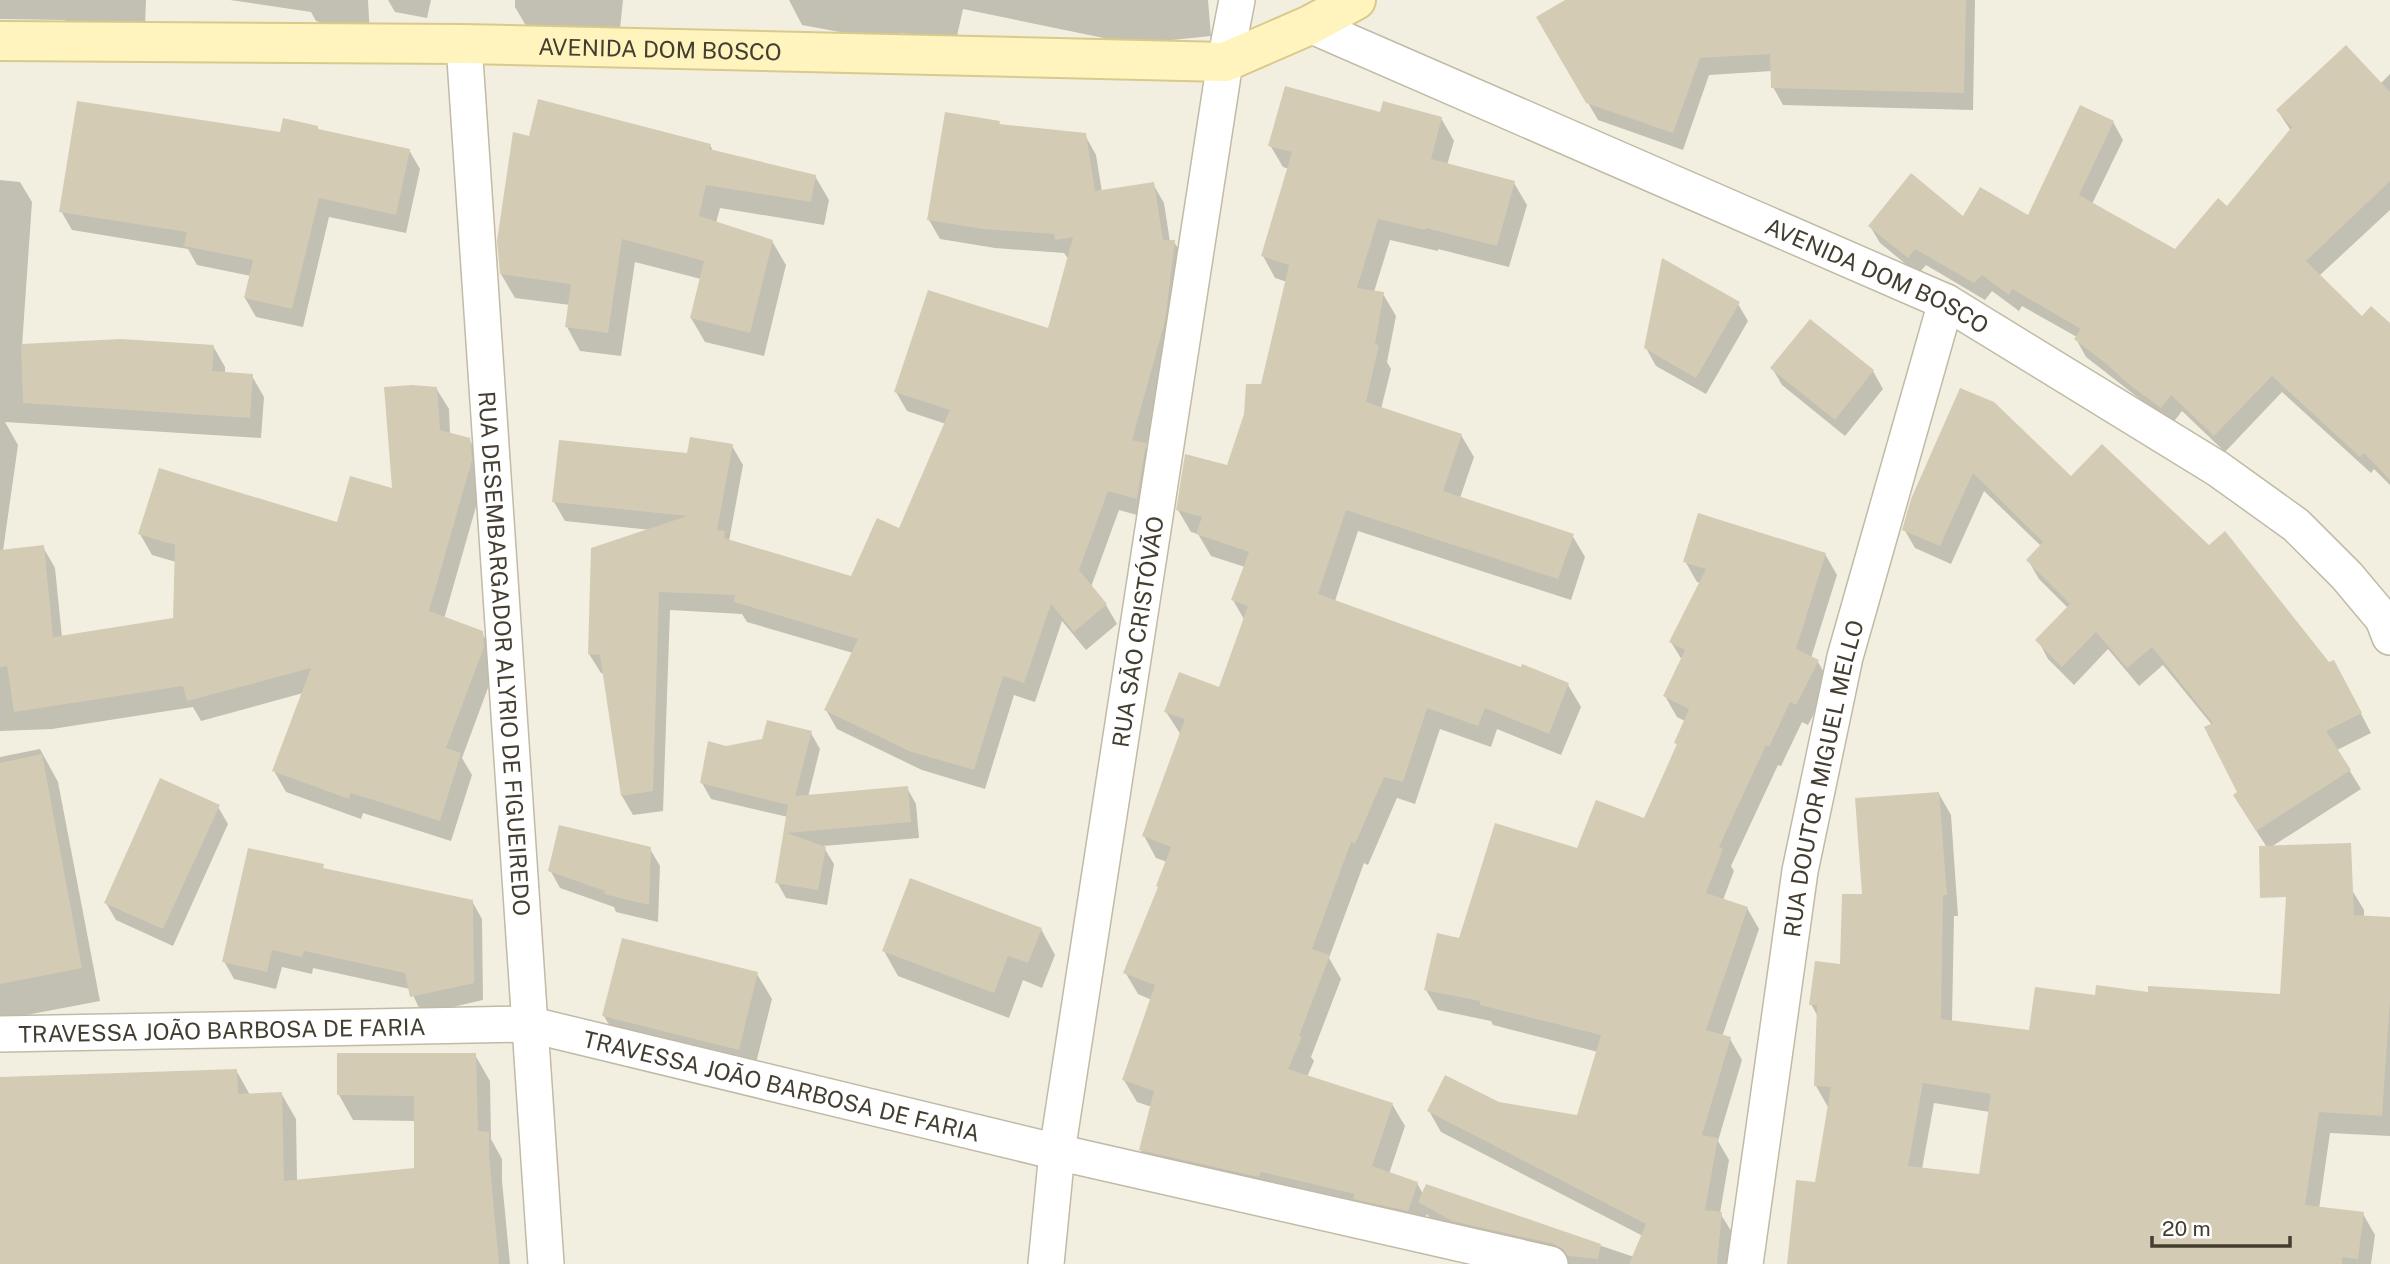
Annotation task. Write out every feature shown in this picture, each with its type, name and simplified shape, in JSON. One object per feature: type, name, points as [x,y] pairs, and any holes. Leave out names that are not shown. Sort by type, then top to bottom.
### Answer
[{"type":"street","name":"RUA SÃO CRISTÓVÃO","points":[[1046,1264],[1058,1152],[1225,62],[1237,0]]},
{"type":"street","name":"AVENIDA DOM BOSCO","points":[[0,41],[464,44],[1225,62],[1310,25],[1356,0]]},
{"type":"street","name":"AVENIDA DOM BOSCO","points":[[1310,25],[1946,302],[2218,469],[2296,525],[2347,576],[2388,624]]},
{"type":"street","name":"RUA DESEMBARGADOR ALYRIO DE FIGUEIREDO","points":[[464,44],[546,1264]]},
{"type":"street","name":"RUA DOUTOR MIGUEL MELLO","points":[[1745,1264],[1800,870],[1845,657],[1946,302]]},
{"type":"street","name":"TRAVESSA JOÃO BARBOSA DE FARIA","points":[[0,1034],[528,1024],[1058,1152],[1550,1264]]},
{"type":"building","points":[[1565,0],[1966,0],[1964,93],[1771,88],[1770,54],[1700,58],[1673,133],[1586,103],[1536,17]]},
{"type":"building","points":[[2346,45],[2390,92],[2390,181],[2306,261],[2362,316],[2371,306],[2390,323],[2390,480],[2364,453],[2360,457],[2272,376],[2214,436],[2171,395],[2161,408],[2127,383],[2074,339],[2081,329],[2012,289],[2009,295],[1982,275],[1974,283],[1915,249],[1908,258],[1868,226],[1911,173],[1963,216],[1980,187],[2028,215],[2080,105],[2114,121],[2079,195],[2175,249],[2218,198],[2227,206],[2292,127],[2276,110]]},
{"type":"building","points":[[1285,86],[1380,112],[1383,101],[1442,117],[1431,159],[1515,181],[1497,246],[1378,219],[1357,288],[1384,292],[1375,344],[1379,345],[1366,402],[1462,434],[1443,491],[1574,534],[1558,579],[1346,510],[1318,594],[1521,667],[1522,664],[1569,683],[1549,734],[1485,708],[1478,726],[1427,708],[1403,782],[1384,777],[1355,844],[1351,842],[1312,949],[1330,955],[1288,1069],[1393,1103],[1372,1166],[1418,1182],[1408,1211],[1353,1199],[1355,1194],[1261,1172],[1259,1177],[1139,1150],[1154,1091],[1122,1080],[1155,985],[1123,973],[1171,847],[1142,836],[1185,719],[1164,712],[1179,672],[1219,687],[1248,606],[1231,600],[1249,552],[1196,534],[1202,517],[1176,510],[1185,454],[1227,465],[1244,414],[1246,384],[1261,384],[1289,265],[1261,256],[1292,152],[1268,146]]},
{"type":"building","points":[[538,99],[711,144],[709,149],[816,175],[811,202],[706,185],[699,216],[773,240],[750,333],[690,318],[704,261],[622,239],[608,333],[565,327],[571,284],[500,274],[497,241],[513,132],[529,136]]},
{"type":"building","points":[[77,101],[280,132],[283,118],[318,126],[318,129],[410,149],[396,215],[319,198],[292,309],[244,298],[253,260],[184,246],[187,232],[59,212]]},
{"type":"building","points":[[945,112],[1000,121],[999,124],[1086,133],[1095,191],[1154,182],[1163,240],[1175,240],[1165,321],[1132,440],[1146,443],[1137,499],[1108,491],[1079,570],[1107,604],[1074,632],[1051,604],[1024,683],[1003,676],[974,770],[909,751],[824,710],[858,639],[734,602],[735,595],[659,592],[653,791],[621,796],[600,655],[588,654],[591,548],[687,516],[552,502],[559,440],[687,453],[690,437],[733,444],[717,530],[725,531],[724,538],[851,576],[877,518],[899,528],[950,410],[894,392],[928,290],[1048,328],[1073,237],[1055,240],[1054,234],[983,229],[927,220]]},
{"type":"building","points":[[1662,258],[1740,302],[1696,378],[1644,348]]},
{"type":"building","points":[[1810,319],[1874,370],[1835,420],[1770,368]]},
{"type":"building","points":[[121,339],[214,345],[212,371],[253,374],[250,418],[23,403],[21,344]]},
{"type":"building","points":[[384,387],[437,387],[440,430],[470,438],[472,460],[429,611],[483,631],[484,647],[446,748],[461,753],[440,821],[351,793],[349,799],[272,771],[311,668],[187,701],[183,686],[14,712],[7,666],[0,667],[0,550],[44,545],[53,637],[173,618],[175,545],[138,534],[159,468],[337,522],[350,476],[392,488]]},
{"type":"building","points":[[1960,388],[1994,402],[2071,476],[2102,444],[2209,545],[2225,531],[2329,662],[2334,660],[2362,713],[2326,731],[2351,770],[2256,831],[2233,795],[2237,792],[2204,727],[2213,723],[2152,647],[2127,668],[2096,632],[2062,667],[2035,640],[2070,604],[2026,560],[2043,542],[1973,473],[1940,546],[1902,530],[1911,499]]},
{"type":"building","points":[[1698,513],[1826,553],[1796,649],[1819,660],[1796,705],[1790,702],[1769,747],[1766,745],[1719,847],[1723,849],[1706,893],[1748,907],[1706,1030],[1731,1037],[1702,1135],[1718,1138],[1705,1210],[1722,1212],[1717,1264],[1629,1264],[1646,1224],[1427,1111],[1445,1075],[1499,1102],[1577,1115],[1601,1035],[1480,1005],[1480,1001],[1424,990],[1437,933],[1459,938],[1495,823],[1577,848],[1596,800],[1644,818],[1677,744],[1674,743],[1689,709],[1663,696],[1685,650],[1669,642],[1706,569],[1683,562]]},
{"type":"building","points":[[767,720],[812,731],[795,796],[908,786],[911,822],[787,833],[826,847],[818,890],[775,883],[788,805],[700,783],[708,741],[726,746],[762,739]]},
{"type":"building","points":[[42,754],[82,968],[0,984],[0,763]]},
{"type":"building","points":[[160,778],[220,805],[163,929],[104,903]]},
{"type":"building","points":[[1939,792],[1947,895],[1943,895],[1941,1019],[2029,1030],[2035,987],[2095,995],[2096,985],[2148,992],[2148,986],[2280,994],[2286,897],[2260,898],[2259,846],[2351,843],[2354,915],[2390,917],[2390,1000],[2382,1116],[2319,1112],[2305,1205],[2364,1212],[2358,1259],[2342,1257],[2342,1264],[1787,1264],[1796,1180],[1815,1182],[1831,1087],[1814,1086],[1817,1005],[1809,1005],[1815,961],[1840,964],[1842,894],[1862,894],[1855,798]],"holes":[[[1923,1083],[1991,1094],[1979,1174],[1908,1166]]]},
{"type":"building","points":[[559,825],[651,847],[649,905],[604,894],[605,891],[548,871]]},
{"type":"building","points":[[248,848],[324,864],[323,868],[473,900],[474,983],[410,997],[405,973],[304,951],[302,957],[272,950],[267,972],[222,962]]},
{"type":"building","points":[[910,878],[1042,928],[1028,963],[1008,956],[994,993],[882,951]]},
{"type":"building","points":[[622,938],[758,972],[739,1050],[602,1016]]},
{"type":"building","points":[[337,1053],[476,1053],[478,1131],[489,1132],[499,1264],[0,1264],[0,1077],[237,1069],[238,1094],[282,1092],[284,1181],[414,1168],[414,1096],[337,1095]]},
{"type":"building","points":[[1426,1184],[1601,1244],[1598,1259],[1568,1256],[1554,1244],[1452,1221],[1418,1202]]}]
